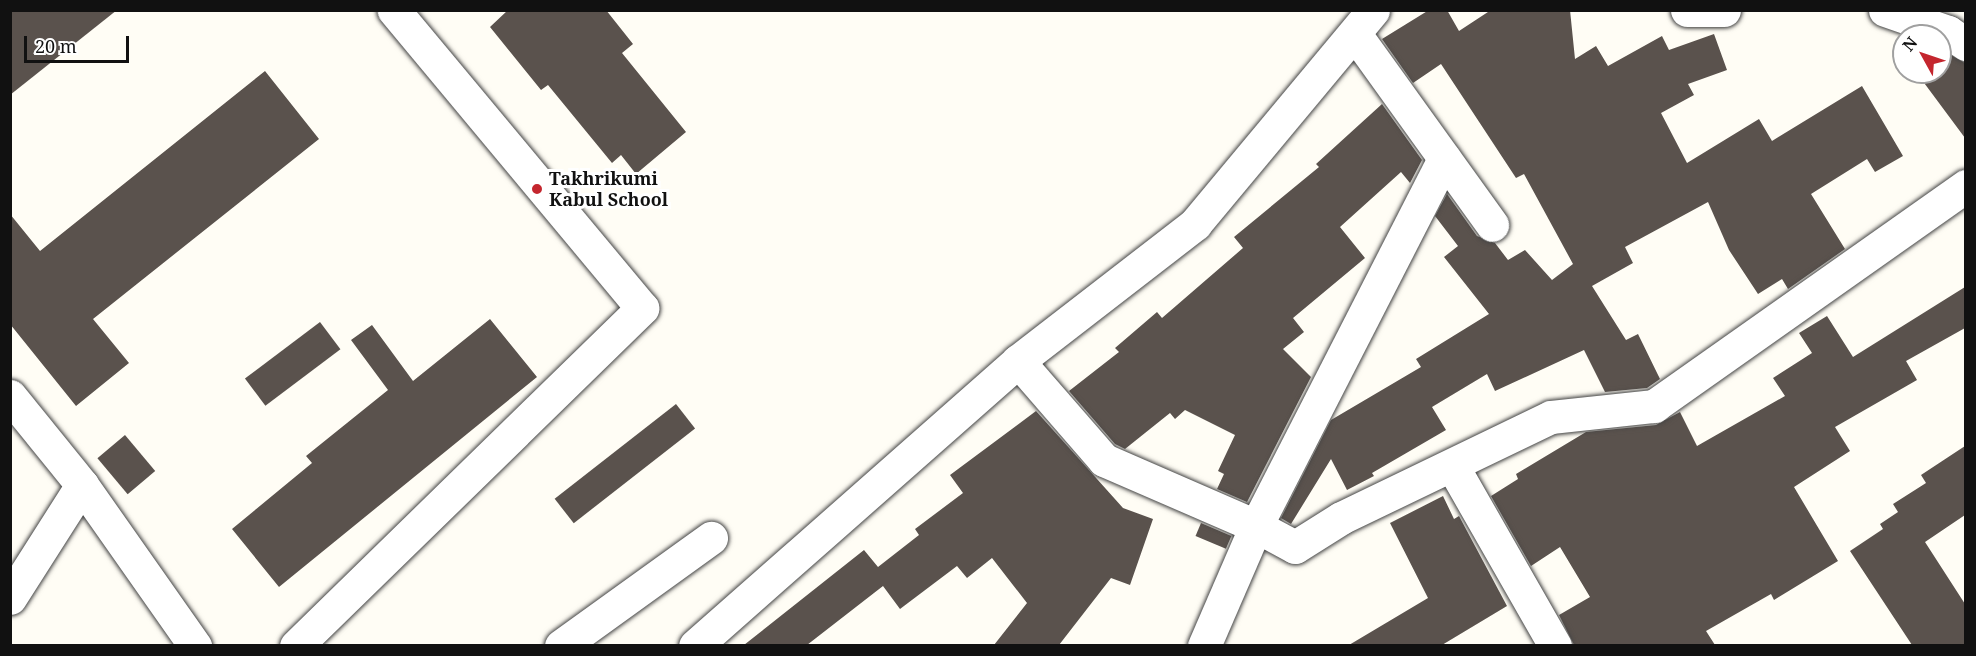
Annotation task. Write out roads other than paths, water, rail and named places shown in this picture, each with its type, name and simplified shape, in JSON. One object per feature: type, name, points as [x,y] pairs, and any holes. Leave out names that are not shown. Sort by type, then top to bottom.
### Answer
[{"type":"street","points":[[296,645],[642,308],[394,10]]},
{"type":"street","points":[[1687,10],[1724,10]]},
{"type":"street","points":[[1885,10],[1948,32],[1965,44]]},
{"type":"street","points":[[695,645],[1018,361],[1195,224],[1364,22],[1444,158],[1492,225]]},
{"type":"street","points":[[1203,645],[1256,526],[1444,158]]},
{"type":"street","points":[[1018,361],[1104,460],[1256,526],[1294,547],[1341,518],[1453,467],[1551,417],[1654,406],[1965,186]]},
{"type":"street","points":[[10,396],[82,485],[195,645]]},
{"type":"street","points":[[1453,467],[1555,645]]},
{"type":"street","points":[[10,598],[82,485]]},
{"type":"street","points":[[561,645],[711,538]]},
{"type":"place","name":"Takhrikumi Kabul School","points":[[537,189]]}]
